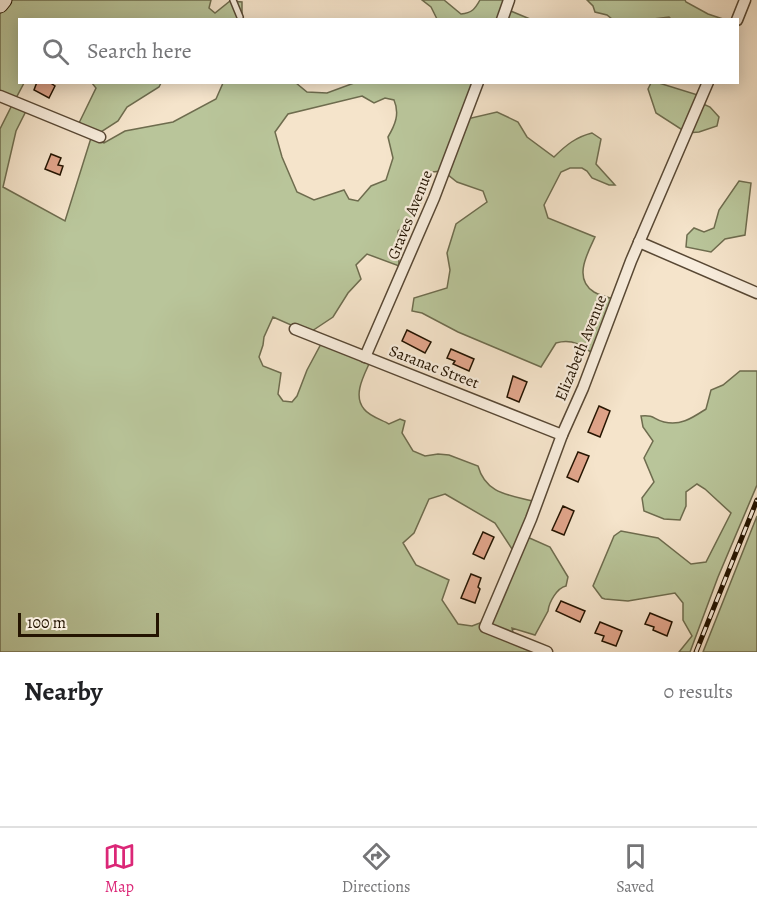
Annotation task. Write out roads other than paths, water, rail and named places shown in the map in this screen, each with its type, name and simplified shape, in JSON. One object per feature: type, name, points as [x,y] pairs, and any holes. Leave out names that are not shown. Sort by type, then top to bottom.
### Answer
[{"type":"street","points":[[0,5],[4,0]]},
{"type":"street","points":[[503,18],[509,0]]},
{"type":"street","points":[[738,18],[746,0]]},
{"type":"street","name":"Graves Avenue","points":[[365,357],[434,198],[477,84]]},
{"type":"street","name":"Elizabeth Avenue","points":[[548,652],[485,627],[531,519],[639,242],[707,84]]},
{"type":"street","points":[[0,96],[100,137]]},
{"type":"street","points":[[639,242],[757,292]]},
{"type":"street","name":"Saranac Street","points":[[295,329],[562,435]]},
{"type":"lane","points":[[233,0],[240,17]]},
{"type":"railway","points":[[696,652],[757,500]]}]
